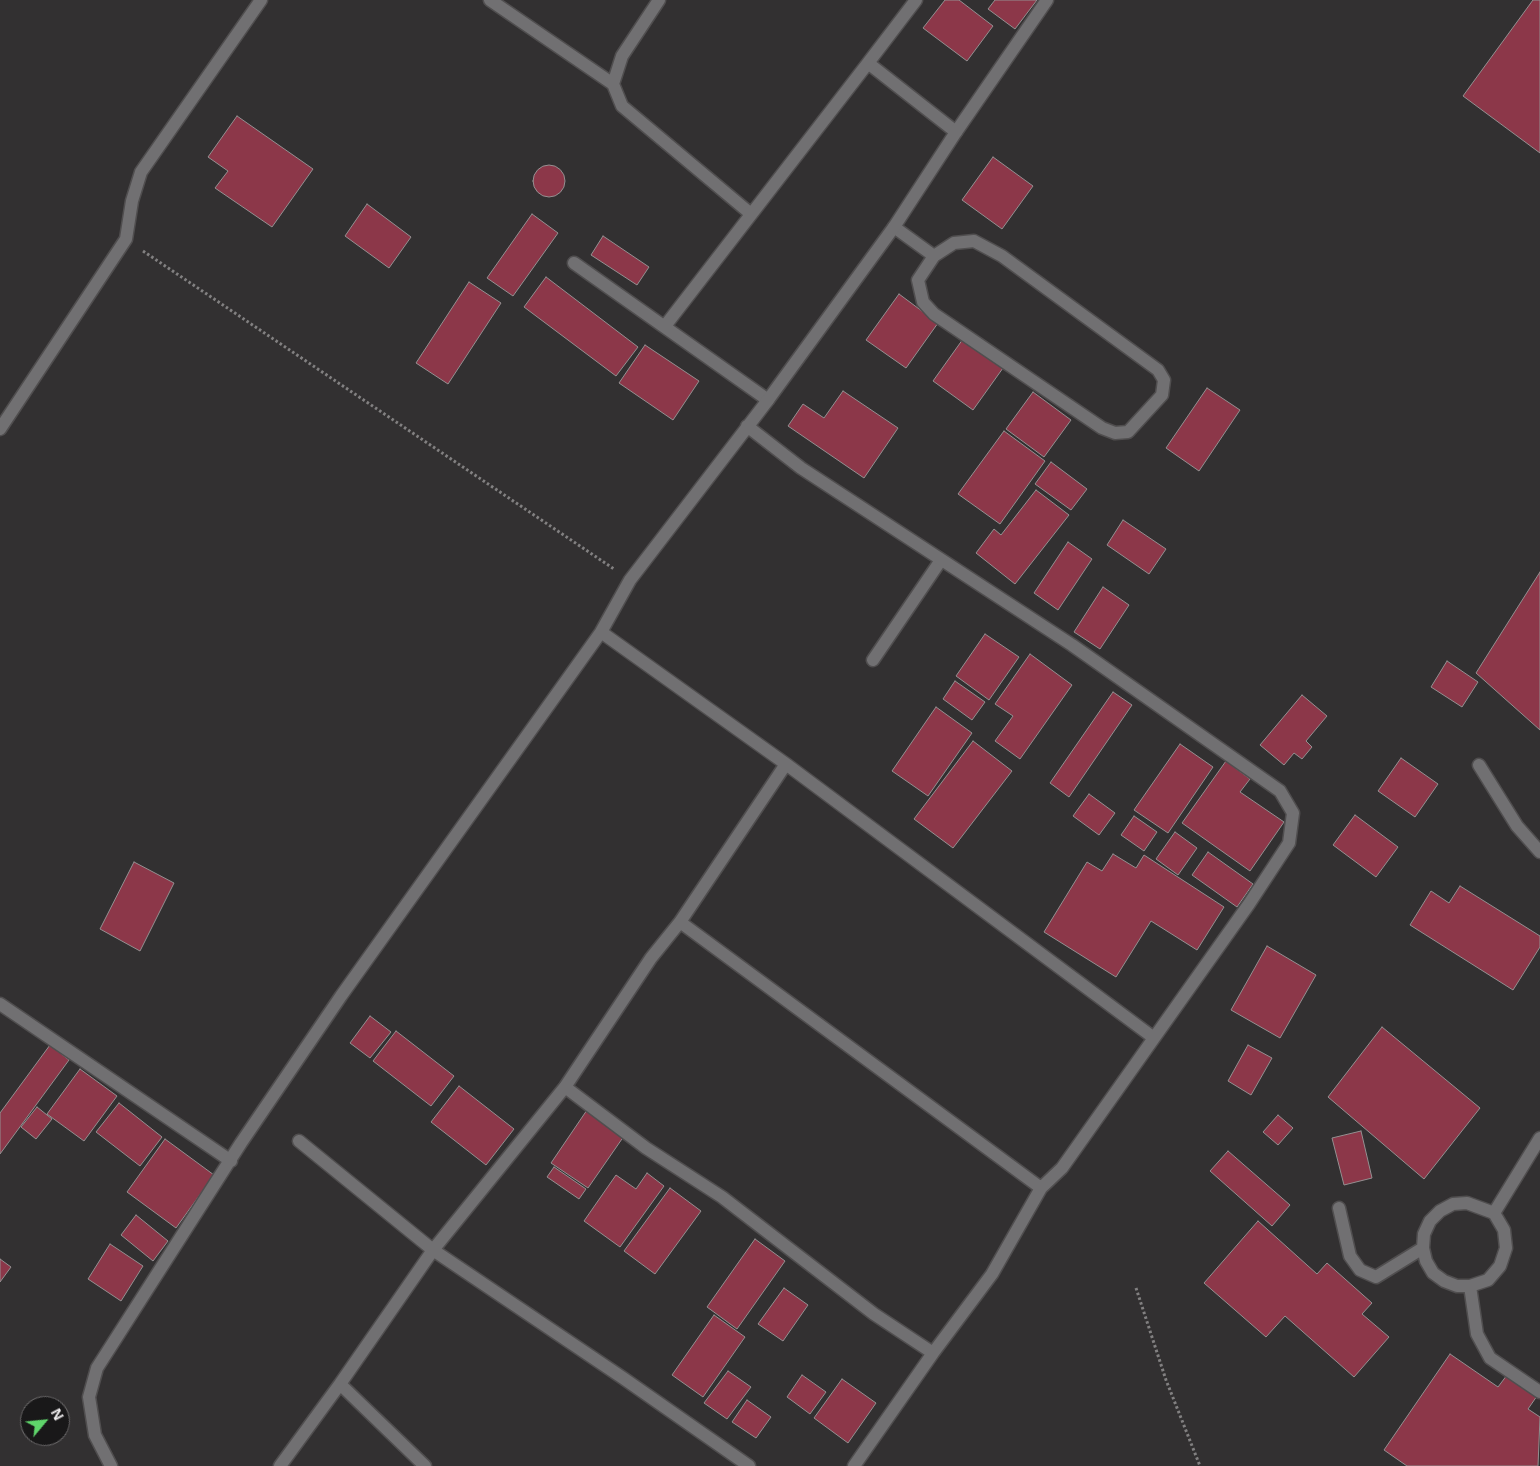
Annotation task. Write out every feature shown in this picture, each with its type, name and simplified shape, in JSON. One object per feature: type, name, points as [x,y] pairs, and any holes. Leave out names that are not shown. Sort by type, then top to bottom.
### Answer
[{"type":"street","points":[[0,429],[126,239],[132,201],[141,172],[261,0]]},
{"type":"street","points":[[490,0],[613,84],[622,106],[751,214]]},
{"type":"street","points":[[613,84],[622,56],[659,0]]},
{"type":"street","points":[[665,326],[916,0]]},
{"type":"street","points":[[111,1466],[95,1435],[90,1406],[89,1397],[97,1368],[230,1161],[342,996],[601,632],[630,580],[768,400],[894,228],[956,132],[1047,0]]},
{"type":"street","points":[[868,63],[956,132]]},
{"type":"street","points":[[894,228],[934,256]]},
{"type":"street","points":[[974,241],[1002,256],[1158,370],[1164,380],[1162,395],[1128,432],[1115,434],[1102,428],[934,314],[923,302],[918,280],[934,256],[954,242],[974,241]]},
{"type":"street","points":[[574,262],[768,400]]},
{"type":"street","points":[[747,426],[801,468],[1072,645],[1280,791],[1293,813],[1289,843],[1249,904],[1062,1168],[1041,1188],[992,1274],[932,1353],[854,1466]]},
{"type":"street","points":[[873,660],[941,560]]},
{"type":"street","points":[[601,632],[786,764],[1154,1038]]},
{"type":"street","points":[[280,1466],[434,1250],[565,1087],[651,958],[680,922],[786,764]]},
{"type":"street","points":[[1479,765],[1517,826],[1540,852]]},
{"type":"street","points":[[680,922],[1041,1188]]},
{"type":"street","points":[[0,1004],[230,1161]]},
{"type":"street","points":[[565,1087],[646,1148],[722,1197],[874,1314],[932,1353]]},
{"type":"street","points":[[1494,1212],[1540,1138]]},
{"type":"street","points":[[299,1141],[434,1250],[749,1466]]},
{"type":"street","points":[[1467,1203],[1494,1212],[1504,1230],[1506,1248],[1500,1266],[1488,1280],[1470,1286],[1457,1286],[1444,1281],[1433,1273],[1426,1261],[1423,1248],[1424,1234],[1430,1221],[1440,1211],[1452,1204],[1467,1203]]},
{"type":"street","points":[[1339,1208],[1350,1256],[1360,1270],[1376,1277],[1423,1248]]},
{"type":"street","points":[[1470,1286],[1477,1334],[1490,1358],[1540,1392]]},
{"type":"street","points":[[340,1384],[425,1466]]},
{"type":"path","points":[[126,239],[630,580]]},
{"type":"path","points":[[1136,1288],[1166,1380],[1200,1466]]},
{"type":"building","points":[[945,0],[959,0],[993,26],[967,61],[923,28]]},
{"type":"building","points":[[995,0],[1037,0],[1015,29],[988,9]]},
{"type":"building","points":[[1533,0],[1540,0],[1540,153],[1463,96]]},
{"type":"building","points":[[237,116],[313,169],[272,227],[215,188],[228,171],[208,157]]},
{"type":"building","points":[[993,157],[1033,186],[1002,229],[962,200]]},
{"type":"building","points":[[549,165],[555,166],[560,170],[564,175],[564,187],[560,192],[555,196],[549,197],[543,196],[538,192],[534,187],[533,181],[534,175],[538,170],[543,166]]},
{"type":"building","points":[[367,204],[411,237],[389,268],[345,236]]},
{"type":"building","points":[[532,214],[558,233],[513,296],[487,278]]},
{"type":"building","points":[[603,236],[649,267],[637,285],[591,255]]},
{"type":"building","points":[[546,277],[638,347],[616,376],[524,307]]},
{"type":"building","points":[[469,282],[501,303],[448,384],[416,363]]},
{"type":"building","points":[[899,294],[938,323],[906,368],[866,340]]},
{"type":"building","points":[[963,339],[1003,368],[973,410],[933,381]]},
{"type":"building","points":[[645,345],[699,381],[673,420],[619,383]]},
{"type":"building","points":[[1207,388],[1240,410],[1199,471],[1166,448]]},
{"type":"building","points":[[843,391],[898,428],[864,478],[788,426],[803,404],[824,418]]},
{"type":"building","points":[[1033,392],[1071,420],[1044,457],[1006,429]]},
{"type":"building","points":[[1004,431],[1045,461],[1000,524],[958,494]]},
{"type":"building","points":[[1051,462],[1087,489],[1071,510],[1035,484]]},
{"type":"building","points":[[1036,490],[1069,515],[1015,584],[976,553],[994,529],[1001,535]]},
{"type":"building","points":[[1123,520],[1166,549],[1149,574],[1107,545]]},
{"type":"building","points":[[1068,542],[1092,559],[1058,610],[1034,593]]},
{"type":"building","points":[[1540,572],[1540,730],[1476,673]]},
{"type":"building","points":[[1103,587],[1129,605],[1100,649],[1074,632]]},
{"type":"building","points":[[985,634],[1019,657],[989,700],[956,676]]},
{"type":"building","points":[[1030,654],[1072,685],[1020,759],[995,741],[1013,716],[995,704]]},
{"type":"building","points":[[1447,661],[1478,682],[1462,707],[1431,687]]},
{"type":"building","points":[[955,681],[985,702],[972,720],[943,699]]},
{"type":"building","points":[[1113,692],[1132,705],[1069,797],[1050,783]]},
{"type":"building","points":[[1302,695],[1327,716],[1306,741],[1312,747],[1302,759],[1294,753],[1284,765],[1260,745]]},
{"type":"building","points":[[936,707],[972,733],[928,796],[892,771]]},
{"type":"building","points":[[973,741],[1012,771],[953,848],[914,819]]},
{"type":"building","points":[[1180,744],[1213,767],[1168,833],[1134,810]]},
{"type":"building","points":[[1401,758],[1438,784],[1415,817],[1378,791]]},
{"type":"building","points":[[1226,761],[1250,779],[1240,792],[1284,822],[1250,871],[1182,823]]},
{"type":"building","points":[[1089,794],[1115,813],[1099,835],[1073,816]]},
{"type":"building","points":[[1355,815],[1398,847],[1376,877],[1333,845]]},
{"type":"building","points":[[1134,816],[1157,832],[1144,851],[1121,835]]},
{"type":"building","points":[[1175,832],[1197,848],[1178,875],[1156,859]]},
{"type":"building","points":[[1208,852],[1253,884],[1237,907],[1192,875]]},
{"type":"building","points":[[1113,854],[1136,868],[1144,855],[1224,907],[1197,950],[1151,921],[1116,977],[1044,932],[1087,862],[1102,871]]},
{"type":"building","points":[[134,862],[174,883],[140,951],[100,929]]},
{"type":"building","points":[[1460,886],[1540,936],[1540,947],[1513,990],[1410,925],[1431,891],[1449,903]]},
{"type":"building","points":[[1267,946],[1316,975],[1280,1038],[1231,1010]]},
{"type":"building","points":[[370,1016],[391,1032],[370,1058],[350,1043]]},
{"type":"building","points":[[1382,1027],[1480,1108],[1424,1179],[1328,1097]]},
{"type":"building","points":[[396,1031],[454,1076],[431,1106],[373,1061]]},
{"type":"building","points":[[50,1045],[69,1060],[0,1154],[0,1113]]},
{"type":"building","points":[[1248,1045],[1272,1058],[1251,1095],[1228,1081]]},
{"type":"building","points":[[80,1069],[117,1096],[84,1141],[47,1114]]},
{"type":"building","points":[[459,1086],[514,1129],[486,1165],[431,1122]]},
{"type":"building","points":[[119,1103],[162,1137],[140,1166],[96,1132]]},
{"type":"building","points":[[37,1107],[52,1119],[36,1139],[21,1127]]},
{"type":"building","points":[[587,1110],[624,1136],[588,1188],[551,1163]]},
{"type":"building","points":[[1278,1115],[1293,1128],[1278,1145],[1263,1132]]},
{"type":"building","points":[[1361,1131],[1372,1178],[1344,1185],[1332,1138]]},
{"type":"building","points":[[165,1139],[214,1175],[176,1228],[127,1192]]},
{"type":"building","points":[[1228,1151],[1290,1205],[1272,1226],[1210,1171]]},
{"type":"building","points":[[554,1167],[586,1189],[579,1199],[547,1177]]},
{"type":"building","points":[[647,1173],[664,1186],[620,1247],[584,1221],[616,1175],[636,1189]]},
{"type":"building","points":[[670,1188],[701,1211],[655,1274],[624,1251]]},
{"type":"building","points":[[136,1215],[168,1241],[153,1261],[121,1235]]},
{"type":"building","points":[[1258,1221],[1317,1274],[1327,1263],[1372,1303],[1362,1314],[1389,1337],[1354,1377],[1285,1316],[1266,1337],[1204,1283]]},
{"type":"building","points":[[755,1239],[785,1261],[737,1329],[707,1307]]},
{"type":"building","points":[[110,1244],[143,1266],[121,1301],[88,1279]]},
{"type":"building","points":[[0,1259],[11,1267],[0,1282]]},
{"type":"building","points":[[784,1288],[808,1305],[783,1341],[758,1324]]},
{"type":"building","points":[[714,1315],[745,1337],[703,1397],[672,1375]]},
{"type":"building","points":[[1450,1354],[1498,1387],[1507,1375],[1537,1396],[1528,1409],[1540,1417],[1538,1466],[1407,1466],[1384,1450]]},
{"type":"building","points":[[728,1371],[751,1387],[727,1419],[704,1403]]},
{"type":"building","points":[[802,1375],[826,1392],[810,1414],[787,1397]]},
{"type":"building","points":[[842,1379],[876,1403],[848,1443],[814,1418]]},
{"type":"building","points":[[747,1400],[771,1417],[756,1438],[732,1422]]}]
